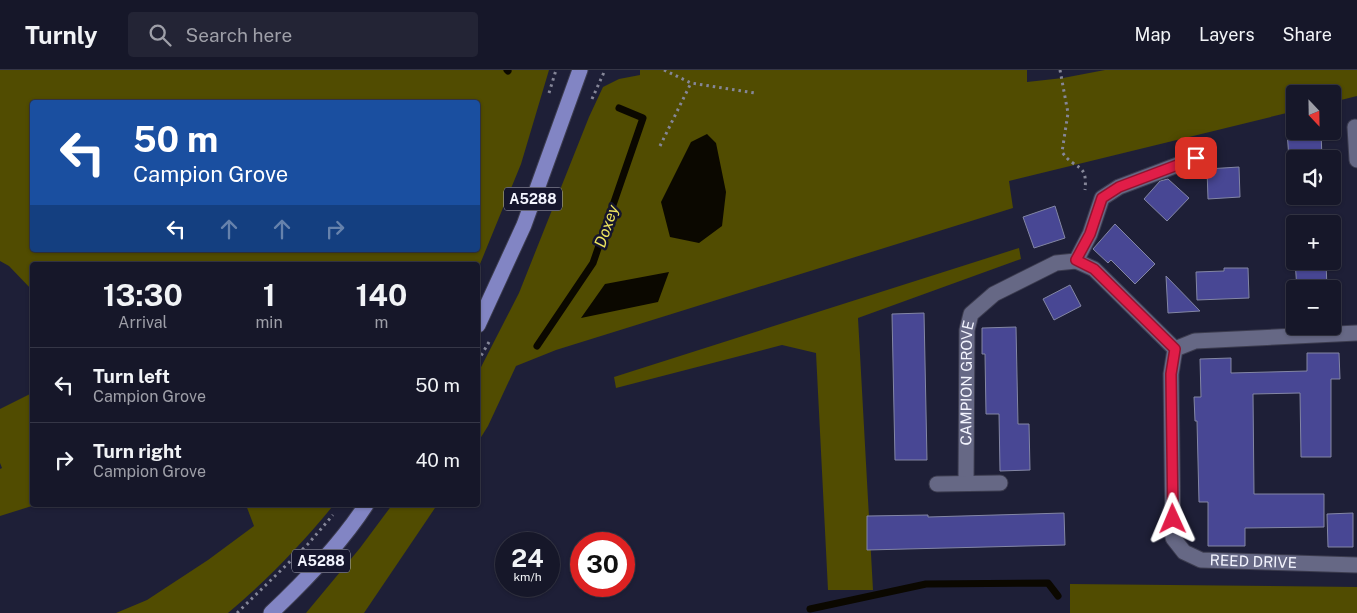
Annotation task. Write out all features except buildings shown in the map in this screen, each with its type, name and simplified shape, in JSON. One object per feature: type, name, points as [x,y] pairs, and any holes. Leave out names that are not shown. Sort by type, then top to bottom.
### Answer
[{"type":"main road","name":"A5288","points":[[480,320],[524,225],[580,70]]},
{"type":"main road","name":"A5288","points":[[271,613],[293,592],[352,527],[365,507]]},
{"type":"street","points":[[1355,127],[1357,160]]},
{"type":"street","points":[[1196,158],[1119,187],[1102,198],[1090,234],[1076,260],[1094,269],[1175,349],[1195,340],[1357,334]]},
{"type":"street","name":"CAMPION GROVE","points":[[966,483],[967,330],[971,314],[994,294],[1056,263],[1076,260]]},
{"type":"street","name":"REED DRIVE","points":[[1175,349],[1171,374],[1173,538],[1184,552],[1201,560],[1357,565]]},
{"type":"street","points":[[937,484],[1000,483]]},
{"type":"path","points":[[664,70],[691,83],[755,93]]},
{"type":"path","points":[[1060,70],[1068,113],[1062,152],[1068,162],[1082,168],[1086,177],[1084,196]]},
{"type":"path","points":[[660,146],[691,83]]},
{"type":"path","points":[[237,613],[308,544],[336,512]]},
{"type":"shaded area","points":[[0,70],[549,70],[521,164],[480,264],[480,262],[30,262],[30,288],[9,266],[0,261]]},
{"type":"shaded area","points":[[640,70],[1027,70],[1027,82],[1063,78],[1105,70],[1357,70],[1357,96],[1341,100],[1341,85],[1286,85],[1286,113],[1009,181],[1013,208],[556,350],[516,366],[480,439],[480,369],[519,293],[589,117],[603,87],[619,79],[640,75]]},
{"type":"shaded area","points":[[707,134],[716,143],[726,192],[722,226],[699,243],[670,237],[661,202],[691,142]]},
{"type":"shaded area","points":[[1019,248],[1021,259],[858,318],[873,590],[828,590],[816,353],[782,345],[616,388],[614,377]]},
{"type":"shaded area","points":[[669,272],[658,302],[581,318],[605,284]]},
{"type":"shaded area","points":[[30,394],[30,507],[0,516],[0,469],[2,468],[0,463],[0,409]]},
{"type":"shaded area","points":[[247,507],[332,507],[282,563],[228,613],[116,613],[147,600],[208,560],[254,526]]},
{"type":"shaded area","points":[[391,507],[436,507],[364,613],[306,613],[360,548]]},
{"type":"shaded area","points":[[1070,584],[1357,587],[1357,613],[1070,613]]},
{"type":"waterway","name":"Doxey","points":[[537,346],[593,263],[643,118],[619,108]]},
{"type":"waterway","points":[[810,609],[926,584],[1048,583],[1058,596]]},
{"type":"route","points":[[1173,519],[1171,374],[1175,349],[1094,269],[1076,260],[1090,234],[1102,198],[1119,187],[1196,158]]}]
